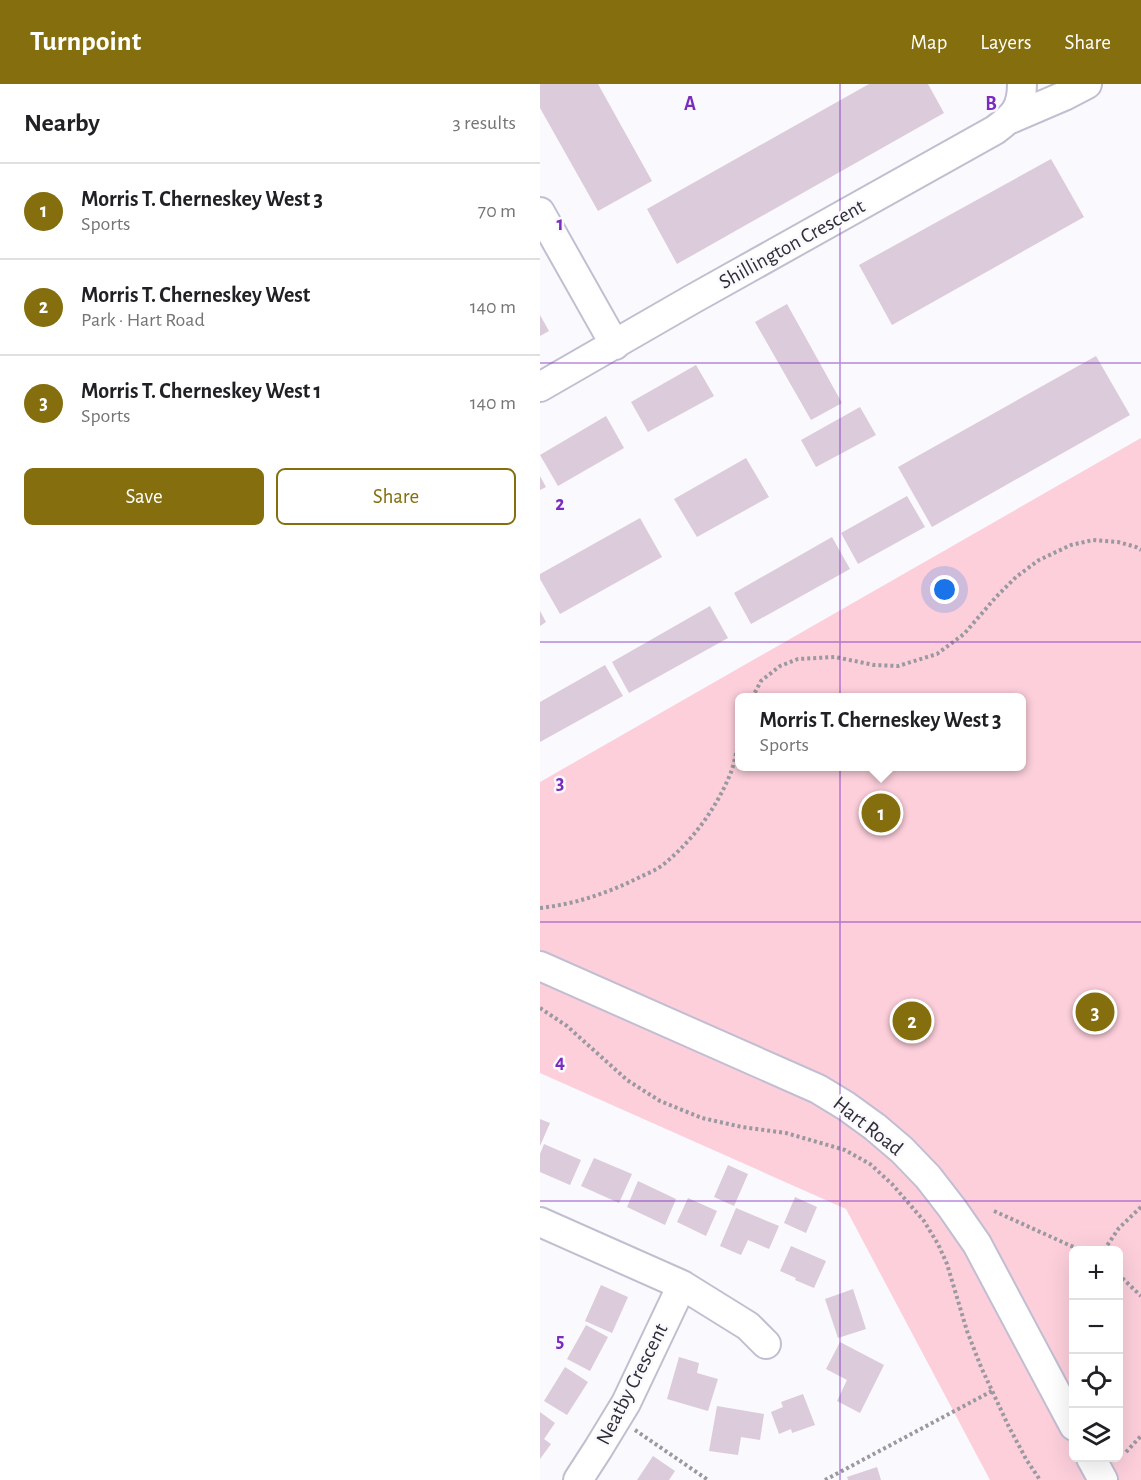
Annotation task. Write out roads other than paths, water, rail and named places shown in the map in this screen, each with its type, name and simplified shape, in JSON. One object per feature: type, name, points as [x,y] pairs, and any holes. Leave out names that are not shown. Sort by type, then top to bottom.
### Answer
[{"type":"street","name":"Shillington Crescent","points":[[540,387],[995,130],[1018,108],[1022,84]]},
{"type":"street","points":[[1008,120],[1087,84]]},
{"type":"street","points":[[540,212],[615,345]]},
{"type":"street","name":"Hart Road","points":[[540,966],[818,1089],[875,1127],[928,1177],[977,1244],[1069,1416]]},
{"type":"street","points":[[540,1222],[682,1286],[748,1326],[766,1344]]},
{"type":"street","name":"Neatby Crescent","points":[[578,1480],[626,1402],[682,1286]]},
{"type":"street","points":[[1092,1462],[1102,1480]]},
{"type":"place","name":"Morris T. Cherneskey West 3","points":[[881,813]]},
{"type":"place","name":"Morris T. Cherneskey West 1","points":[[1095,1012]]},
{"type":"place","name":"Morris T. Cherneskey West","points":[[912,1021]]}]
